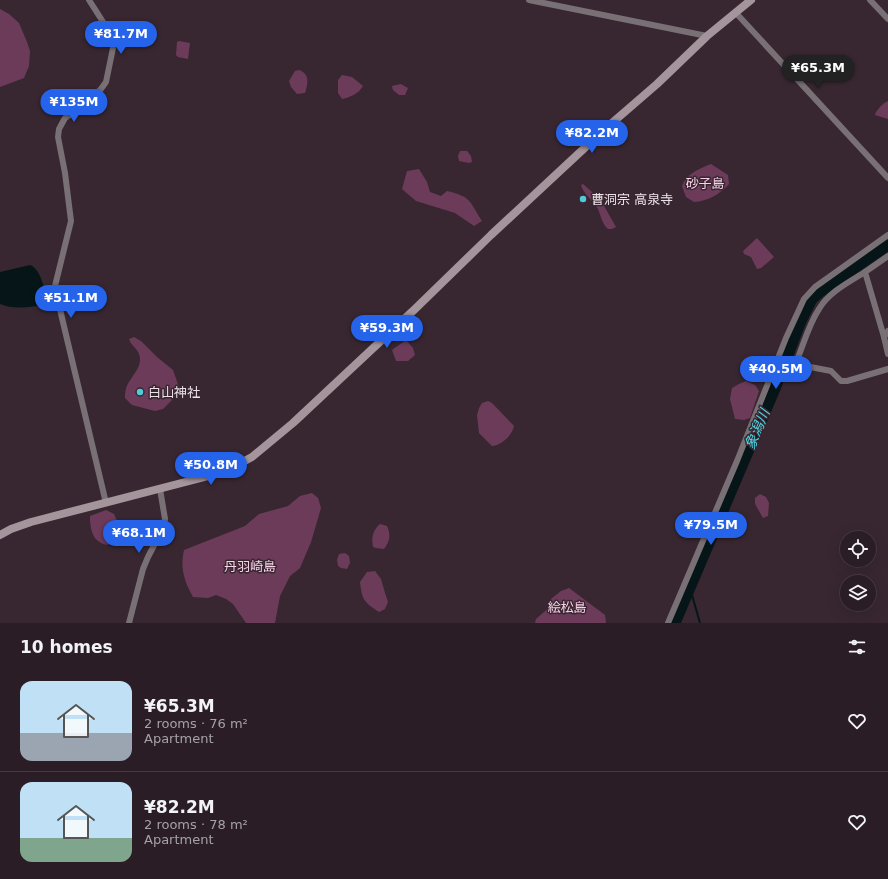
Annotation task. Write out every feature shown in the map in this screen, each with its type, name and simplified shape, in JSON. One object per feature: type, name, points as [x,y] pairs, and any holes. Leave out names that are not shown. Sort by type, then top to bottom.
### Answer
[{"type":"street","points":[[89,0],[112,36],[113,48],[106,82],[101,89],[84,105],[65,118],[59,129],[58,137],[65,173],[71,221],[55,286],[106,503]]},
{"type":"street","points":[[529,0],[707,36]]},
{"type":"street","points":[[0,535],[11,529],[31,522],[224,472],[252,457],[293,423],[491,235],[707,36],[751,0]]},
{"type":"street","points":[[870,0],[888,19]]},
{"type":"street","points":[[736,13],[888,178]]},
{"type":"street","points":[[668,623],[737,461],[786,338],[804,299],[815,287],[888,235]]},
{"type":"street","points":[[888,256],[826,300],[819,308],[797,360],[800,365],[831,371],[841,381],[847,381],[888,369]]},
{"type":"street","points":[[865,272],[888,354]]},
{"type":"street","points":[[884,337],[888,330]]},
{"type":"street","points":[[129,623],[146,563],[164,528],[165,519],[160,489]]},
{"type":"green space","points":[[0,9],[9,14],[19,23],[30,51],[29,66],[24,78],[0,87]]},
{"type":"green space","points":[[177,42],[190,43],[188,59],[178,57],[176,55]]},
{"type":"green space","points":[[299,70],[307,76],[307,82],[305,93],[297,94],[291,87],[289,81],[295,71]]},
{"type":"green space","points":[[342,75],[352,77],[363,86],[354,95],[342,99],[338,93],[338,80]]},
{"type":"green space","points":[[401,84],[408,88],[405,95],[399,95],[393,90],[392,86]]},
{"type":"green space","points":[[888,101],[888,119],[875,115],[880,107]]},
{"type":"green space","points":[[460,151],[467,151],[471,156],[472,162],[469,163],[459,161],[458,156]]},
{"type":"green space","name":"砂子島","points":[[711,164],[728,175],[729,184],[713,197],[694,202],[686,197],[682,186],[690,175]]},
{"type":"green space","points":[[419,169],[427,182],[430,192],[441,196],[447,191],[461,195],[472,204],[482,221],[474,226],[455,213],[416,201],[402,189],[407,171]]},
{"type":"green space","points":[[583,184],[600,199],[616,227],[608,229],[606,227],[598,209],[582,188],[581,185]]},
{"type":"green space","points":[[757,238],[774,257],[761,268],[757,269],[751,257],[744,254],[743,251]]},
{"type":"green space","points":[[134,337],[141,341],[173,370],[180,390],[163,409],[155,411],[132,405],[125,398],[125,391],[140,364],[139,354],[129,339]]},
{"type":"green space","points":[[406,340],[413,348],[415,355],[408,361],[396,361],[392,350]]},
{"type":"green space","points":[[746,381],[755,385],[759,391],[750,418],[744,420],[735,419],[730,399],[732,388]]},
{"type":"green space","points":[[488,401],[492,403],[514,426],[513,430],[506,439],[499,444],[492,446],[479,433],[477,415],[482,403]]},
{"type":"green space","name":"丹羽崎島","points":[[312,493],[318,498],[321,508],[311,542],[300,568],[290,576],[280,596],[275,623],[246,623],[233,604],[216,595],[208,598],[193,597],[187,585],[183,569],[182,563],[184,550],[245,526],[259,514],[288,506],[300,496]]},
{"type":"green space","points":[[760,494],[766,497],[769,503],[768,516],[763,518],[755,504],[755,498]]},
{"type":"green space","points":[[106,510],[114,514],[119,528],[115,538],[107,545],[95,538],[91,530],[90,521],[90,516]]},
{"type":"green space","points":[[380,524],[387,526],[389,532],[389,541],[384,549],[373,547],[373,534]]},
{"type":"green space","points":[[345,553],[349,556],[350,563],[347,569],[338,566],[337,560],[339,554]]},
{"type":"green space","points":[[375,571],[381,579],[388,602],[385,609],[379,612],[370,606],[363,597],[360,582],[367,572]]},
{"type":"green space","name":"絵松島","points":[[569,588],[605,615],[606,623],[535,623],[536,619],[551,606],[551,599],[561,591]]},
{"type":"shaded area","points":[[30,265],[40,276],[48,302],[47,304],[29,307],[11,307],[0,304],[0,272]]},
{"type":"waterway","name":"象潟川","points":[[675,623],[774,391],[801,321],[812,299],[888,245]]},
{"type":"waterway","points":[[690,588],[700,623]]},
{"type":"place","name":"曹洞宗 高泉寺","points":[[583,199]]},
{"type":"place","name":"白山神社","points":[[140,392]]}]
